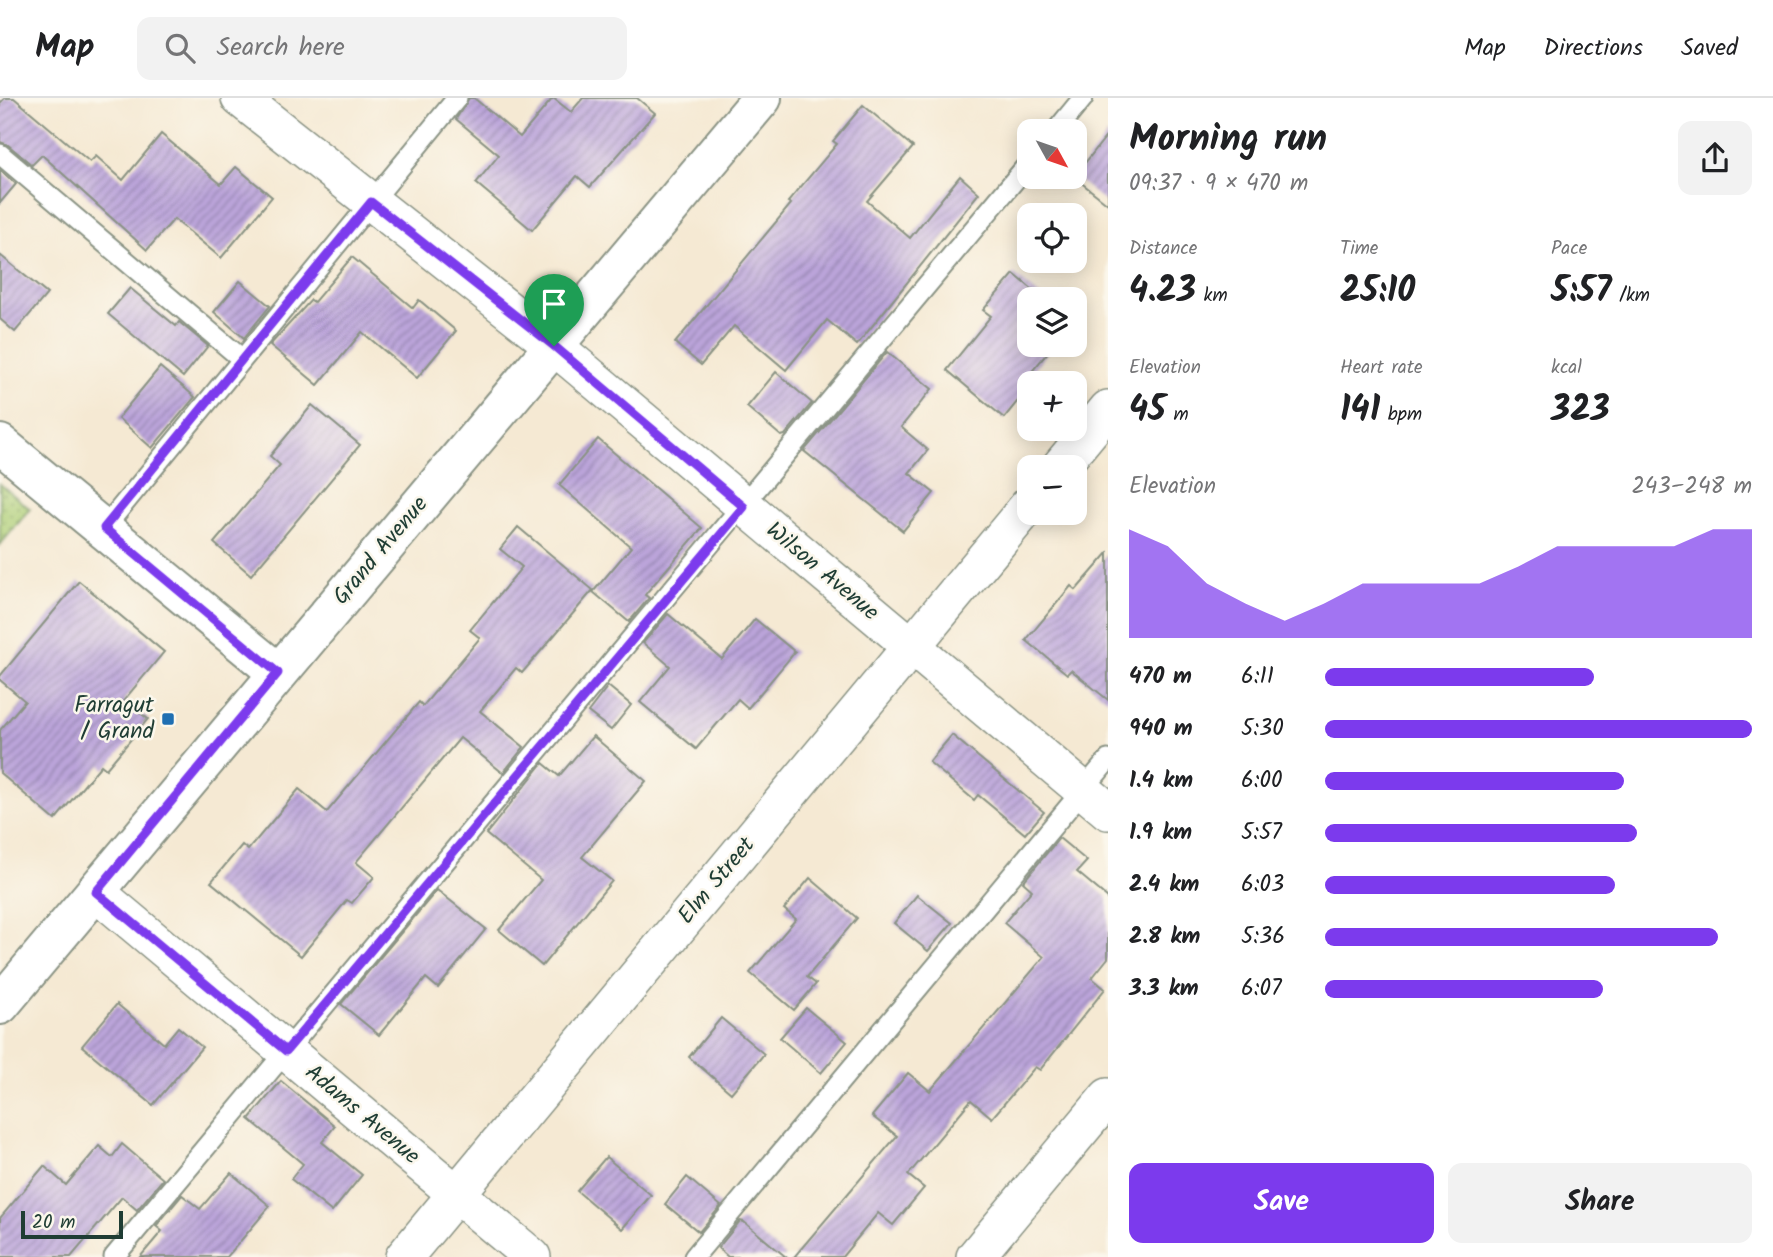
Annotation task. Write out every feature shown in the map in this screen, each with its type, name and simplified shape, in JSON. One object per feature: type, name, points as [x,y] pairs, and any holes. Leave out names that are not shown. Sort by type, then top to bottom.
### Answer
[{"type":"main road","name":"Grand Avenue","points":[[3,996],[96,892],[762,98]]},
{"type":"main road","points":[[0,444],[278,673]]},
{"type":"street","name":"Wilson Avenue","points":[[240,98],[554,346],[911,648],[1096,800]]},
{"type":"street","points":[[1070,455],[1108,409]]},
{"type":"street","name":"Elm Street","points":[[404,1257],[1017,520]]},
{"type":"street","name":"Adams Avenue","points":[[96,892],[533,1257]]},
{"type":"street","points":[[975,1257],[1108,1097]]},
{"type":"lane","points":[[104,528],[457,98]]},
{"type":"lane","points":[[1065,119],[1083,98]]},
{"type":"lane","points":[[0,154],[242,359]]},
{"type":"lane","points":[[114,1257],[1017,177]]},
{"type":"lane","points":[[694,1257],[1096,800],[1108,760]]},
{"type":"green space","points":[[0,484],[30,509],[0,545]]},
{"type":"building","points":[[5,98],[14,98],[90,162],[96,156],[123,180],[161,134],[221,184],[236,167],[272,197],[221,258],[174,219],[147,250],[42,155],[32,165],[8,145],[0,142],[0,103]]},
{"type":"building","points":[[469,98],[474,98],[520,137],[553,98],[571,112],[583,98],[637,98],[655,113],[590,187],[577,176],[532,230],[476,183],[499,155],[456,119]]},
{"type":"building","points":[[863,105],[913,147],[867,201],[910,238],[960,176],[979,193],[857,345],[827,320],[786,370],[734,326],[701,365],[675,343],[791,204],[788,202],[837,144],[833,141]]},
{"type":"building","points":[[1108,134],[1108,204],[1087,187],[1087,161]]},
{"type":"building","points":[[0,170],[16,184],[0,203]]},
{"type":"building","points":[[0,255],[47,294],[15,332],[0,319]]},
{"type":"building","points":[[352,257],[413,308],[419,300],[456,331],[417,378],[362,332],[318,385],[270,345],[311,300],[314,302]]},
{"type":"building","points":[[1014,274],[1030,287],[1017,287],[1017,357],[1044,357],[1032,371],[1017,371],[1017,402],[1004,418],[947,370],[991,316],[983,310]]},
{"type":"building","points":[[240,281],[270,306],[244,338],[214,312]]},
{"type":"building","points":[[130,288],[176,326],[179,322],[208,346],[183,377],[108,314]]},
{"type":"building","points":[[887,352],[932,389],[901,427],[928,450],[909,473],[934,493],[903,531],[804,451]]},
{"type":"building","points":[[160,367],[195,397],[152,448],[118,418]]},
{"type":"building","points":[[776,372],[812,403],[785,435],[781,436],[747,407]]},
{"type":"building","points":[[312,405],[360,445],[251,575],[214,543],[280,465],[270,456]]},
{"type":"building","points":[[598,439],[702,528],[648,591],[645,595],[649,598],[629,622],[593,592],[631,547],[559,485]]},
{"type":"building","points":[[518,527],[593,590],[522,673],[516,668],[480,711],[524,747],[503,773],[460,738],[356,862],[374,877],[352,903],[347,900],[301,956],[211,882],[242,845],[248,850],[299,789],[327,812],[419,702],[423,706],[480,638],[470,630],[522,567],[500,549]]},
{"type":"building","points":[[1108,553],[1108,700],[1071,670],[1067,674],[1026,640],[1071,586],[1076,590]]},
{"type":"building","points":[[79,581],[164,652],[124,700],[148,719],[106,769],[101,765],[55,820],[0,773],[0,730],[25,701],[0,680],[0,676]]},
{"type":"building","points":[[668,614],[722,659],[755,619],[795,652],[748,708],[738,699],[696,749],[640,702],[670,666],[643,643]]},
{"type":"building","points":[[608,686],[631,705],[611,730],[588,712]]},
{"type":"building","points":[[952,735],[1044,812],[1025,834],[978,795],[974,800],[929,762]]},
{"type":"building","points":[[593,736],[646,781],[582,857],[612,881],[542,966],[499,930],[541,880],[486,834],[543,763],[559,776]]},
{"type":"building","points":[[1059,838],[1087,861],[1077,872],[1108,898],[1108,958],[1092,978],[1105,989],[1040,1070],[1035,1067],[992,1118],[971,1100],[908,1175],[924,1188],[893,1225],[878,1213],[842,1257],[794,1257],[897,1136],[872,1116],[908,1073],[930,1091],[1044,957],[1004,923],[1032,890],[1023,882]]},
{"type":"building","points":[[810,878],[857,918],[807,977],[816,984],[794,1010],[750,973],[796,919],[784,909]]},
{"type":"building","points":[[437,890],[486,929],[438,988],[426,978],[379,1035],[341,1004]]},
{"type":"building","points":[[917,895],[952,923],[928,951],[894,923]]},
{"type":"building","points":[[117,1004],[164,1044],[178,1027],[202,1047],[153,1105],[82,1046]]},
{"type":"building","points":[[806,1008],[847,1042],[821,1073],[780,1038]]},
{"type":"building","points":[[721,1018],[764,1054],[731,1093],[689,1057]]},
{"type":"building","points":[[281,1081],[335,1126],[322,1142],[362,1175],[332,1212],[291,1179],[303,1164],[249,1119]]},
{"type":"building","points":[[122,1144],[163,1179],[137,1210],[122,1197],[71,1257],[0,1257],[0,1218],[44,1166],[66,1185],[99,1146],[112,1157]]},
{"type":"building","points":[[606,1157],[651,1195],[622,1229],[577,1191]]},
{"type":"building","points":[[231,1173],[270,1206],[227,1257],[140,1257],[162,1231],[156,1226],[182,1195],[200,1209]]},
{"type":"building","points":[[687,1177],[721,1206],[699,1232],[665,1204]]},
{"type":"building","points":[[740,1221],[786,1257],[728,1257],[718,1248]]},
{"type":"place","name":"Farragut / Grand","points":[[168,719]]},
{"type":"route","points":[[371,202],[554,346],[744,507],[286,1051],[96,892],[278,673],[104,528],[371,202]]}]
